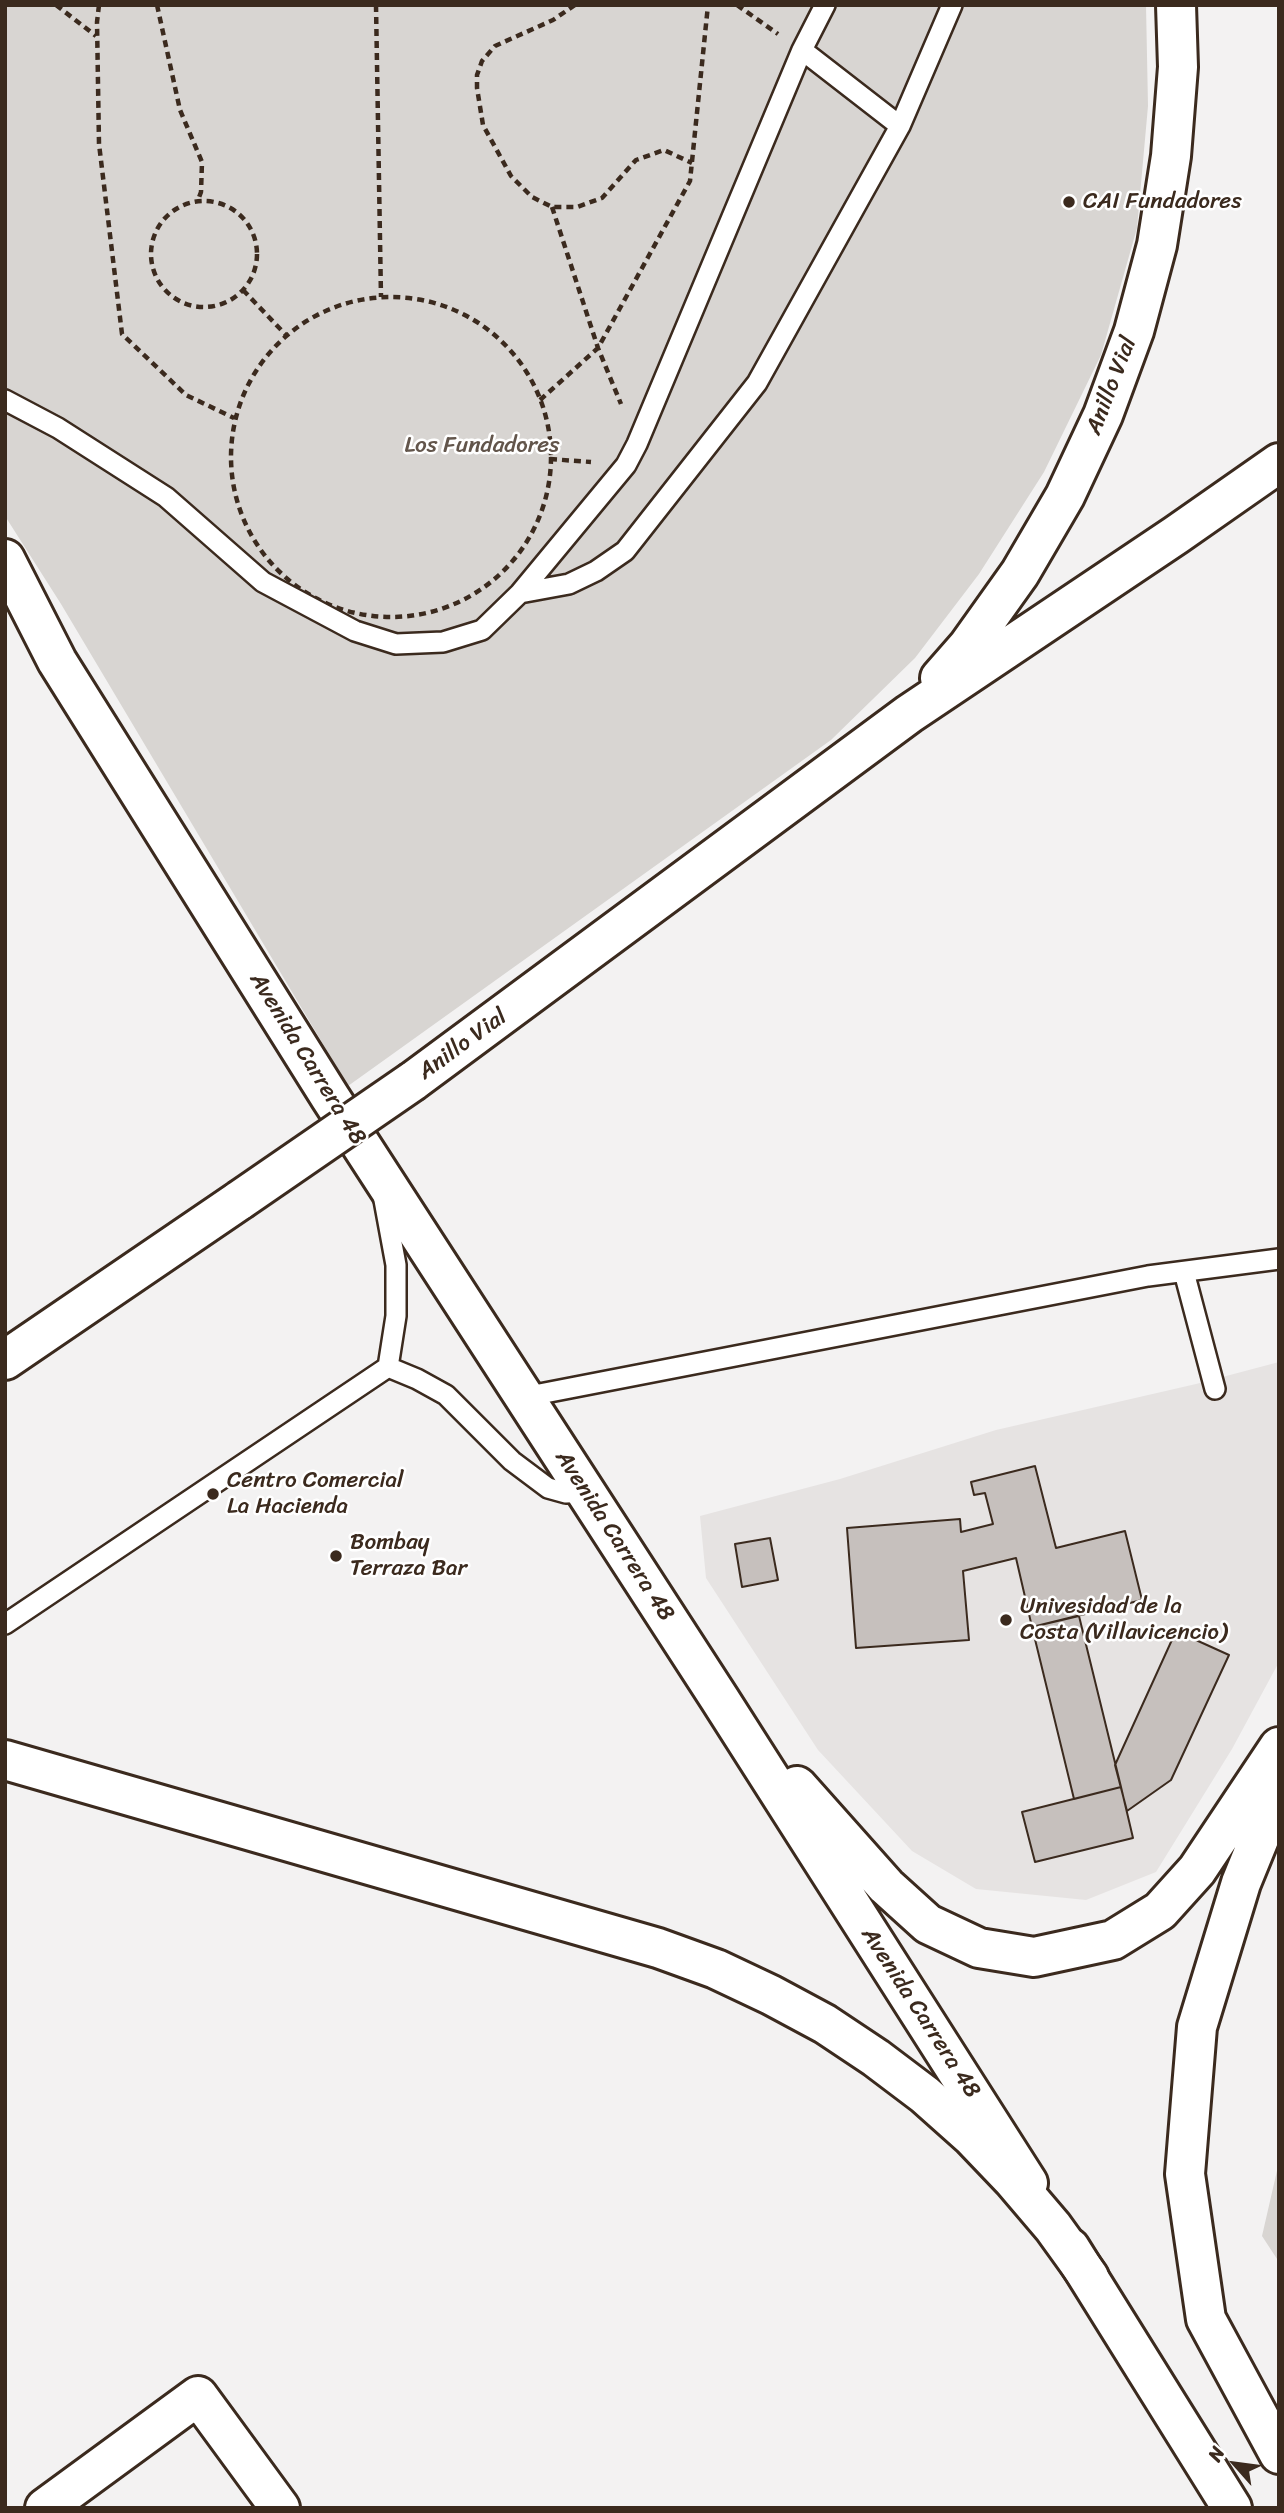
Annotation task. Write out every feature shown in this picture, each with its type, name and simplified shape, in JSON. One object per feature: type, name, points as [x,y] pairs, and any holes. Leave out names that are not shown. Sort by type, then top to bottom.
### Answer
[{"type":"main road","name":"Anillo Vial","points":[[909,714],[968,646],[1020,573],[1065,496],[1103,415],[1134,331],[1157,245],[1171,156],[1178,67],[1177,5]]},
{"type":"main road","name":"Anillo Vial","points":[[5,1360],[413,1081],[909,714],[1279,463]]},
{"type":"main road","name":"Avenida Carrera 48","points":[[5,559],[57,661],[373,1165],[719,1698],[1089,2277],[1232,2508]]},
{"type":"main road","points":[[719,1698],[886,1885],[928,1924],[979,1948],[1034,1957],[1113,1940],[1160,1911],[1197,1870],[1279,1747]]},
{"type":"main road","points":[[5,1760],[658,1948],[716,1969],[771,1995],[825,2024],[925,2095],[971,2136],[1013,2180],[1053,2227],[1089,2277]]},
{"type":"main road","points":[[1279,1790],[1241,1883],[1197,2027],[1185,2174],[1206,2319],[1279,2454]]},
{"type":"main road","points":[[45,2508],[198,2396],[280,2508]]},
{"type":"lane","points":[[5,400],[58,428],[166,497],[263,582],[355,631],[396,644],[443,642],[482,630],[520,593],[626,465],[802,50],[825,5]]},
{"type":"lane","points":[[520,593],[569,584],[596,571],[625,551],[757,383],[900,126],[952,5]]},
{"type":"lane","points":[[802,50],[900,126]]},
{"type":"lane","points":[[5,1624],[387,1367],[396,1316],[396,1265],[388,1214],[373,1165]]},
{"type":"lane","points":[[524,1397],[1149,1276],[1279,1259]]},
{"type":"lane","points":[[1184,1272],[1215,1389]]},
{"type":"lane","points":[[387,1367],[446,1395],[512,1461],[548,1488],[566,1493],[586,1492]]},
{"type":"path","points":[[56,5],[97,37]]},
{"type":"path","points":[[99,5],[99,144],[122,334],[186,396],[234,418]]},
{"type":"path","points":[[157,5],[180,110],[202,162],[198,201]]},
{"type":"path","points":[[376,5],[381,297]]},
{"type":"path","points":[[575,5],[553,20],[495,46],[482,61],[477,75],[482,125],[510,176],[532,197],[552,206],[577,206],[602,198],[636,160],[664,150],[692,163]]},
{"type":"path","points":[[540,400],[598,348],[690,181],[708,5]]},
{"type":"path","points":[[737,5],[802,50]]},
{"type":"path","points":[[198,201],[216,201],[233,208],[247,221],[255,238],[257,256],[254,274],[243,290],[230,300],[215,306],[199,307],[169,295],[158,282],[152,267],[151,251],[155,233],[165,217],[180,206],[198,201]]},
{"type":"path","points":[[552,206],[598,348],[637,444]]},
{"type":"path","points":[[243,290],[286,335]]},
{"type":"path","points":[[396,295],[448,306],[495,333],[530,374],[549,425],[551,479],[535,529],[505,572],[462,602],[412,617],[360,616],[312,599],[271,566],[243,522],[230,472],[234,418],[257,368],[293,328],[341,303],[381,297],[396,295]]},
{"type":"shaded area","name":"Univesidad de la Costa (Villavicencio)","points":[[1279,1362],[1279,1662],[1232,1749],[1156,1872],[1086,1900],[976,1889],[912,1851],[818,1750],[706,1578],[700,1516],[840,1479],[996,1430]]},
{"type":"green space","name":"Los Fundadores","points":[[5,5],[1146,5],[1148,106],[1137,228],[1101,355],[1044,472],[979,574],[915,658],[831,740],[348,1086],[61,604],[5,516]]},
{"type":"green space","points":[[1279,2162],[1279,2262],[1262,2236]]},
{"type":"building","points":[[1035,1466],[1056,1548],[1125,1531],[1142,1600],[1032,1627],[1016,1558],[963,1571],[969,1640],[856,1648],[847,1528],[960,1519],[961,1532],[993,1524],[985,1493],[974,1495],[971,1482]]},
{"type":"building","points":[[770,1538],[778,1580],[742,1587],[735,1544]]},
{"type":"building","points":[[1079,1616],[1121,1787],[1074,1799],[1032,1627]]},
{"type":"building","points":[[1176,1631],[1229,1655],[1171,1780],[1127,1811],[1115,1765]]},
{"type":"building","points":[[1121,1787],[1133,1838],[1035,1862],[1022,1812]]},
{"type":"place","name":"CAI Fundadores","points":[[1069,202]]},
{"type":"place","name":"Centro Comercial La Hacienda","points":[[213,1494]]},
{"type":"place","name":"Bombay Terraza Bar","points":[[336,1556]]},
{"type":"place","name":"Univesidad de la Costa (Villavicencio)","points":[[1006,1620]]}]
